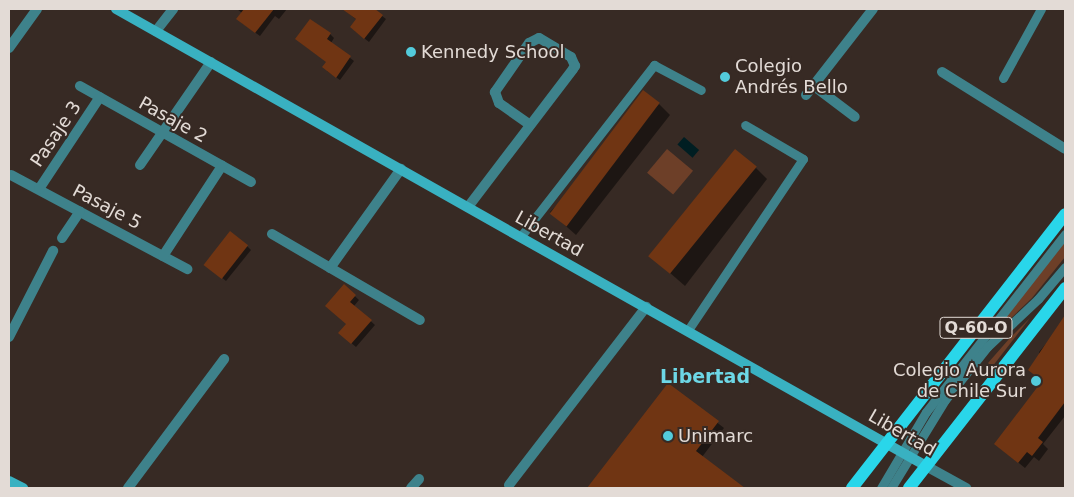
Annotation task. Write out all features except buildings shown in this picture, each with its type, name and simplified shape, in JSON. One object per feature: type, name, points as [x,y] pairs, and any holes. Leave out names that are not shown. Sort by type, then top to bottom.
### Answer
[{"type":"main road","name":"Q-60-O","points":[[852,488],[1065,214]]},
{"type":"main road","name":"Q-60-O","points":[[909,488],[1065,288]]},
{"type":"street","points":[[9,48],[36,9]]},
{"type":"street","name":"Libertad","points":[[116,9],[966,488]]},
{"type":"street","points":[[156,31],[173,9]]},
{"type":"street","points":[[806,96],[874,9]]},
{"type":"street","points":[[468,207],[575,66],[571,57],[539,38],[529,43],[495,92],[499,103],[530,125]]},
{"type":"street","points":[[140,165],[211,62]]},
{"type":"street","points":[[942,72],[1065,149]]},
{"type":"street","name":"Pasaje 2","points":[[80,86],[251,182]]},
{"type":"street","points":[[814,86],[855,117]]},
{"type":"street","name":"Pasaje 3","points":[[39,189],[100,97]]},
{"type":"street","points":[[163,256],[222,166]]},
{"type":"street","points":[[330,268],[401,169]]},
{"type":"street","name":"Pasaje 5","points":[[11,175],[187,268]]},
{"type":"street","points":[[62,238],[80,211]]},
{"type":"street","points":[[272,234],[420,320]]},
{"type":"street","points":[[9,337],[53,251]]},
{"type":"street","points":[[510,485],[646,307]]},
{"type":"street","points":[[128,488],[224,359]]},
{"type":"street","points":[[411,488],[419,478]]},
{"type":"lane","points":[[1003,78],[1041,9]]},
{"type":"lane","points":[[520,236],[654,65],[701,90]]},
{"type":"lane","points":[[688,330],[803,159],[745,125]]},
{"type":"lane","points":[[891,488],[926,412],[1065,234]]},
{"type":"lane","points":[[881,488],[931,419],[982,354],[1038,299],[1065,267]]},
{"type":"shaded area","points":[[667,149],[693,171],[673,195],[647,173]]},
{"type":"shaded area","points":[[1065,239],[1065,257],[1032,298],[985,343]]},
{"type":"shaded area","points":[[1030,318],[992,367],[988,363]]},
{"type":"water","points":[[684,137],[699,150],[693,158],[677,145]]},
{"type":"place","name":"Kennedy School","points":[[411,52]]},
{"type":"place","name":"Colegio Andrés Bello","points":[[725,77]]},
{"type":"place","name":"Colegio Aurora de Chile Sur","points":[[1036,381]]},
{"type":"place","name":"Unimarc","points":[[668,436]]},
{"type":"district","name":"Libertad","points":[[705,377]]}]
